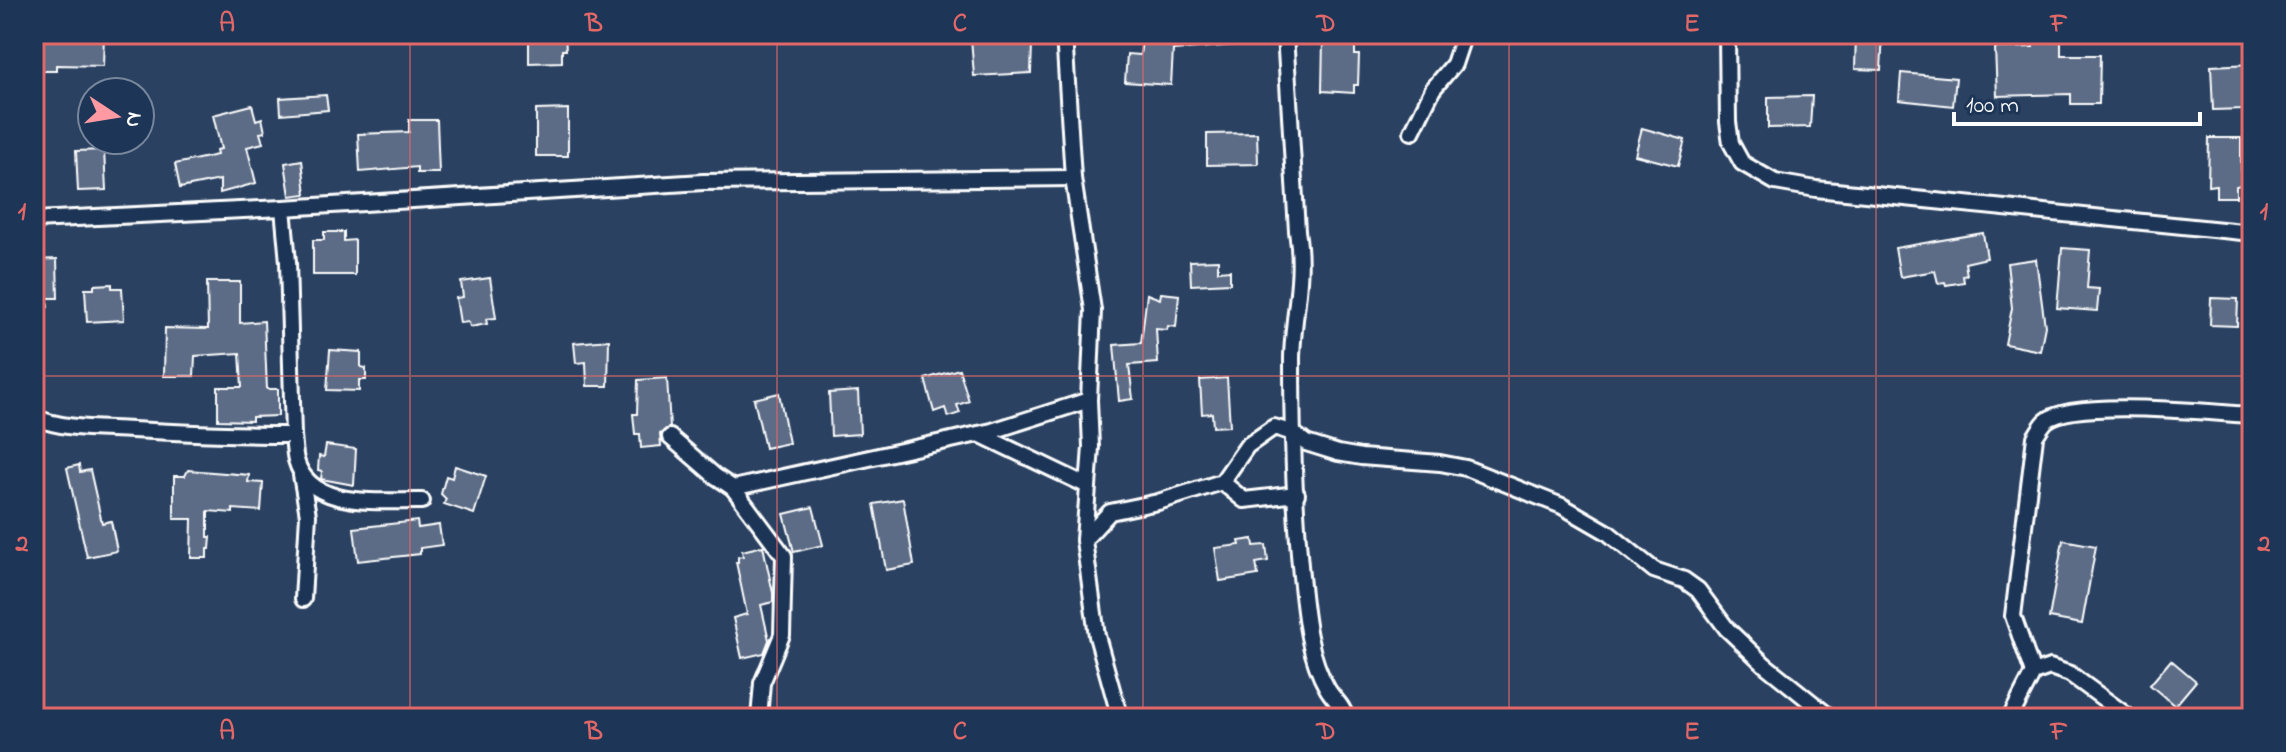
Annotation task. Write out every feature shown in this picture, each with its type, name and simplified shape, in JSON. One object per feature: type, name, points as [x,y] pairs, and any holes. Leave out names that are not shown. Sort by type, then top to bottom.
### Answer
[{"type":"street","points":[[1064,34],[1073,178],[1093,310],[1089,400],[1091,447],[1084,540],[1097,636],[1120,718]]},
{"type":"street","points":[[1285,34],[1301,254],[1292,354],[1301,576],[1310,643],[1327,689],[1345,710],[1346,718]]},
{"type":"street","points":[[1412,132],[1433,89],[1454,64],[1464,34]]},
{"type":"street","points":[[1727,34],[1731,143],[1742,163],[1775,182],[1816,189],[2252,233]]},
{"type":"street","points":[[34,220],[703,182],[1073,178]]},
{"type":"street","points":[[283,208],[288,262],[293,435],[300,470],[306,481],[326,494],[349,500],[422,501]]},
{"type":"street","points":[[733,488],[979,434],[1089,400]]},
{"type":"street","points":[[2033,673],[2013,616],[2035,437],[2047,421],[2072,410],[2252,415]]},
{"type":"street","points":[[34,417],[51,424],[86,427],[221,435],[293,435]]},
{"type":"street","points":[[1084,540],[1110,512],[1158,502],[1222,482],[1247,446],[1274,427],[1293,433],[1306,443],[1350,455],[1466,468],[1562,506],[1607,532],[1654,570],[1684,580],[1698,590],[1727,629],[1746,647],[1831,718]]},
{"type":"street","points":[[979,434],[1088,486]]},
{"type":"street","points":[[670,437],[733,488],[784,556],[782,635],[762,683],[759,718]]},
{"type":"street","points":[[300,470],[308,515],[303,599]]},
{"type":"street","points":[[1222,482],[1244,500],[1297,494]]},
{"type":"street","points":[[2010,718],[2033,673],[2050,667],[2070,674],[2130,718]]},
{"type":"building","points":[[34,34],[104,34],[103,66],[56,65],[56,71],[34,71]]},
{"type":"building","points":[[532,34],[565,34],[566,50],[562,50],[562,62],[529,63],[529,38]]},
{"type":"building","points":[[1143,34],[1247,34],[1247,44],[1173,50],[1171,85],[1125,82],[1127,54],[1140,55]]},
{"type":"building","points":[[1856,34],[1883,34],[1881,70],[1855,69]]},
{"type":"building","points":[[1023,36],[1024,45],[1032,44],[1031,73],[974,76],[971,38]]},
{"type":"building","points":[[1323,38],[1355,38],[1355,55],[1359,55],[1358,85],[1354,85],[1354,93],[1322,91]]},
{"type":"building","points":[[2061,41],[2061,55],[2100,55],[2099,104],[2071,104],[2071,94],[1997,96],[1995,48],[2033,47],[2033,42]]},
{"type":"building","points":[[2252,64],[2252,98],[2243,98],[2244,109],[2213,110],[2211,66]]},
{"type":"building","points":[[1901,73],[1956,78],[1953,106],[1899,100]]},
{"type":"building","points":[[326,95],[328,110],[281,114],[280,98]]},
{"type":"building","points":[[1812,96],[1810,127],[1768,128],[1768,97]]},
{"type":"building","points":[[252,105],[256,120],[262,118],[265,132],[260,133],[263,143],[247,147],[256,183],[220,193],[220,180],[180,188],[175,164],[217,155],[216,150],[221,149],[213,115]]},
{"type":"building","points":[[568,109],[568,156],[536,156],[536,110]]},
{"type":"building","points":[[409,120],[437,120],[439,173],[417,173],[417,167],[360,172],[358,134],[409,132]]},
{"type":"building","points":[[1642,128],[1685,140],[1678,166],[1635,155]]},
{"type":"building","points":[[1257,133],[1258,164],[1207,165],[1207,134]]},
{"type":"building","points":[[2209,138],[2241,138],[2241,185],[2236,186],[2236,197],[2216,197],[2216,185],[2208,186]]},
{"type":"building","points":[[76,156],[104,156],[106,190],[78,191]]},
{"type":"building","points":[[302,160],[306,194],[290,196],[285,163]]},
{"type":"building","points":[[324,232],[344,232],[344,241],[355,240],[355,275],[313,275],[313,240],[324,240]]},
{"type":"building","points":[[1983,233],[1987,258],[1965,263],[1967,275],[1963,276],[1964,282],[1938,283],[1935,271],[1900,277],[1895,248]]},
{"type":"building","points":[[2062,248],[2090,250],[2087,288],[2099,289],[2097,311],[2057,308]]},
{"type":"building","points":[[57,259],[58,298],[47,298],[48,307],[34,308],[34,260]]},
{"type":"building","points":[[2036,259],[2045,326],[2040,351],[2005,344],[2012,308],[2007,263]]},
{"type":"building","points":[[1218,260],[1218,271],[1230,270],[1230,283],[1191,285],[1190,261]]},
{"type":"building","points":[[490,278],[496,318],[486,319],[487,324],[470,327],[469,322],[460,323],[456,298],[463,297],[461,282]]},
{"type":"building","points":[[207,282],[240,282],[240,323],[264,321],[267,389],[278,389],[278,416],[252,417],[252,421],[218,420],[218,387],[242,387],[240,353],[195,356],[194,376],[164,376],[165,328],[208,329]]},
{"type":"building","points":[[112,284],[112,288],[122,288],[124,320],[87,322],[85,289]]},
{"type":"building","points":[[1161,293],[1179,295],[1176,327],[1156,329],[1158,363],[1129,365],[1133,399],[1119,401],[1114,345],[1141,343],[1147,294],[1160,299]]},
{"type":"building","points":[[2211,298],[2238,299],[2237,326],[2210,325]]},
{"type":"building","points":[[609,340],[608,386],[587,386],[586,362],[576,363],[574,343]]},
{"type":"building","points":[[330,350],[361,352],[361,367],[366,368],[366,380],[359,380],[359,391],[327,390]]},
{"type":"building","points":[[959,369],[969,401],[957,405],[960,413],[948,417],[945,408],[934,412],[925,379]]},
{"type":"building","points":[[667,378],[670,427],[660,434],[661,446],[641,448],[640,434],[635,434],[633,414],[637,414],[638,380]]},
{"type":"building","points":[[1227,378],[1230,426],[1213,427],[1212,413],[1202,414],[1200,380]]},
{"type":"building","points":[[858,391],[860,434],[831,436],[829,393]]},
{"type":"building","points":[[779,393],[789,443],[765,448],[754,399]]},
{"type":"building","points":[[326,445],[356,449],[354,485],[321,479],[319,456],[324,457]]},
{"type":"building","points":[[79,465],[80,472],[90,470],[102,523],[111,521],[117,551],[87,557],[67,468]]},
{"type":"building","points":[[455,466],[486,476],[474,514],[444,504],[446,499],[441,494],[446,476],[452,478]]},
{"type":"building","points":[[188,470],[249,475],[248,482],[263,483],[261,511],[208,511],[208,537],[211,537],[207,558],[191,558],[192,519],[174,519],[174,476],[185,476]]},
{"type":"building","points":[[903,499],[914,565],[886,570],[874,504]]},
{"type":"building","points":[[813,507],[823,545],[794,552],[784,514]]},
{"type":"building","points":[[417,521],[418,528],[439,525],[442,545],[420,548],[420,554],[358,561],[354,528]]},
{"type":"building","points":[[1253,539],[1254,546],[1266,545],[1268,561],[1256,563],[1258,575],[1220,581],[1215,548],[1240,545],[1239,541]]},
{"type":"building","points":[[2063,540],[2096,546],[2082,624],[2049,618]]},
{"type":"building","points":[[763,546],[773,593],[773,602],[761,605],[769,640],[764,653],[742,658],[733,618],[747,614],[736,562],[738,557],[743,556],[742,551]]},
{"type":"building","points":[[2171,660],[2196,681],[2175,706],[2150,685]]}]
